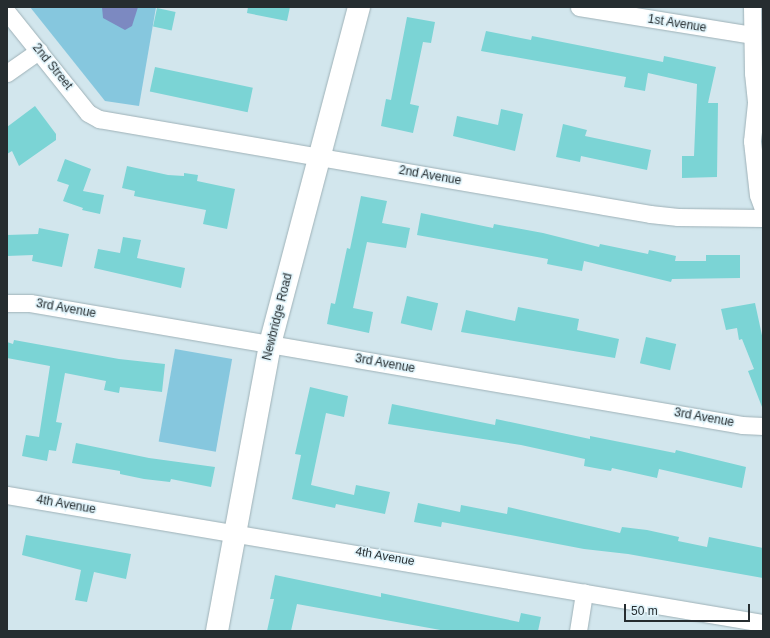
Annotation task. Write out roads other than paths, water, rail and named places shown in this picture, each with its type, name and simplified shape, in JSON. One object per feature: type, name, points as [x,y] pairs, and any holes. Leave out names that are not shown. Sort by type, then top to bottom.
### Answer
[{"type":"main road","name":"Newbridge Road","points":[[217,631],[270,344],[359,7]]},
{"type":"street","name":"1st Avenue","points":[[579,7],[752,35]]},
{"type":"street","points":[[752,7],[752,35],[760,103],[752,141],[758,195],[763,210]]},
{"type":"street","name":"2nd Street","points":[[7,12],[88,113],[99,119]]},
{"type":"street","points":[[7,73],[39,51]]},
{"type":"street","name":"2nd Avenue","points":[[99,119],[650,214],[763,218]]},
{"type":"street","name":"3rd Avenue","points":[[7,303],[30,303],[734,423],[763,426]]},
{"type":"street","name":"4th Avenue","points":[[7,495],[763,623]]},
{"type":"street","points":[[578,631],[584,592]]}]
